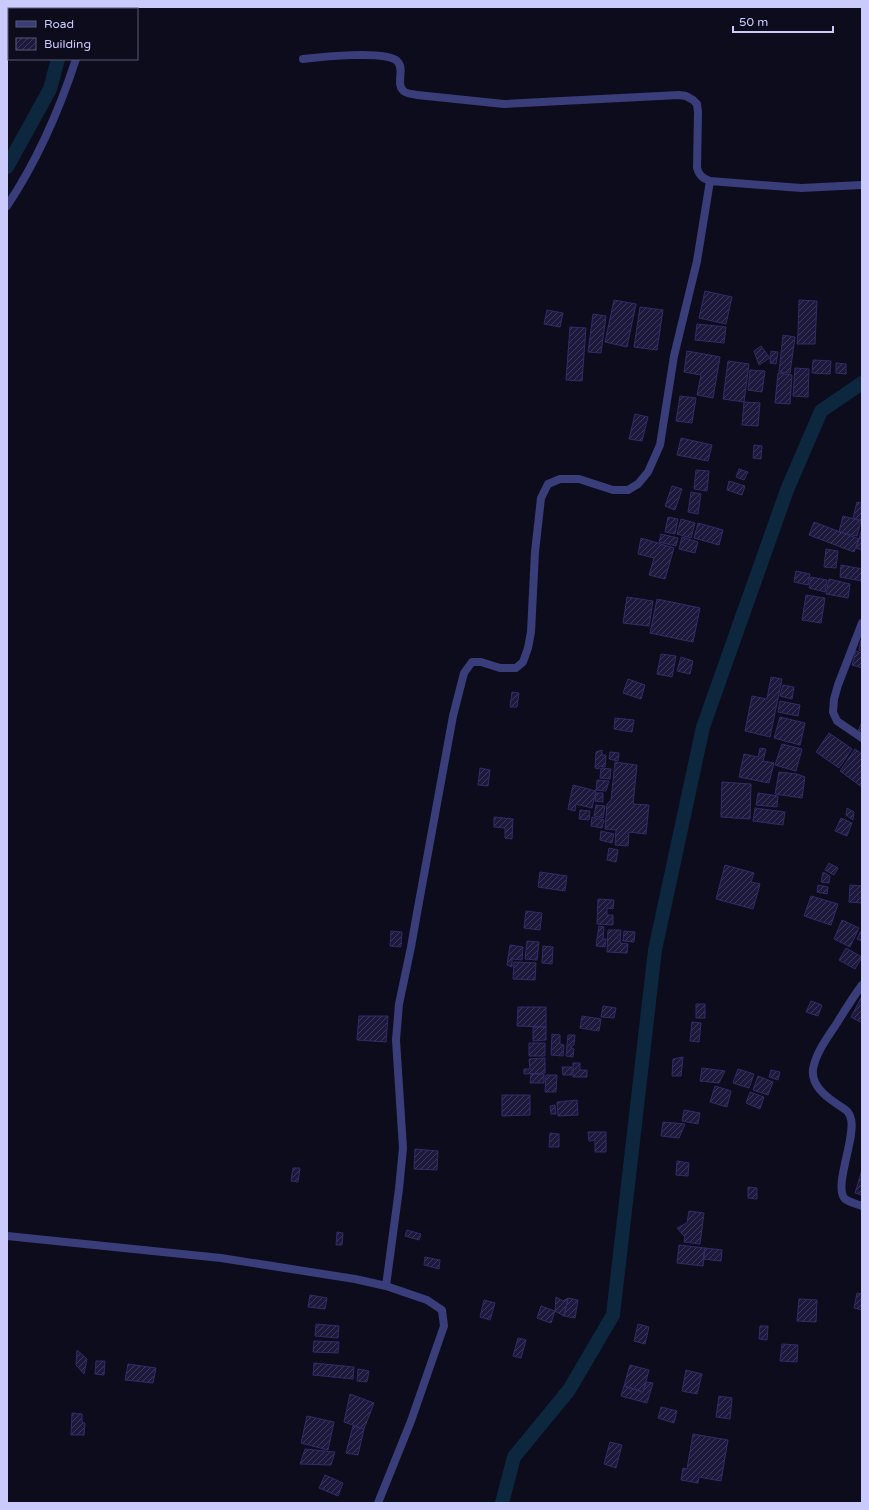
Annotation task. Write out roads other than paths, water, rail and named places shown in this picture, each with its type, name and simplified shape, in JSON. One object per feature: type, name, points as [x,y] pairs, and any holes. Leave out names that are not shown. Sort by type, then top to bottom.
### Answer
[{"type":"street","points":[[303,59],[344,54],[388,57],[396,60],[401,65],[400,86],[405,92],[417,95],[504,104],[686,96],[697,104],[697,168],[699,174],[703,178],[710,181],[801,188],[862,185]]},
{"type":"street","points":[[7,206],[41,147],[64,95],[76,60]]},
{"type":"street","points":[[386,1286],[403,1148],[396,1040],[399,1004],[412,947],[416,913],[453,716],[464,673],[472,662],[481,662],[500,668],[516,668],[523,662],[532,632],[535,552],[541,498],[548,484],[560,479],[579,479],[613,490],[628,490],[638,484],[648,472],[660,445],[674,356],[690,294],[710,181]]},
{"type":"street","points":[[862,623],[838,685],[834,699],[833,712],[837,721],[862,738]]},
{"type":"street","points":[[862,985],[819,1052],[813,1069],[814,1079],[819,1089],[847,1110],[852,1119],[847,1158],[841,1182],[841,1191],[845,1198],[862,1206]]},
{"type":"street","points":[[7,1236],[131,1247],[240,1260],[355,1278],[386,1286],[427,1300],[442,1310],[444,1326],[411,1421],[378,1503]]},
{"type":"waterway","points":[[7,167],[50,89],[58,60]]},
{"type":"waterway","points":[[502,1503],[514,1457],[569,1390],[613,1315],[655,950],[703,727],[787,490],[821,411],[862,383]]}]
